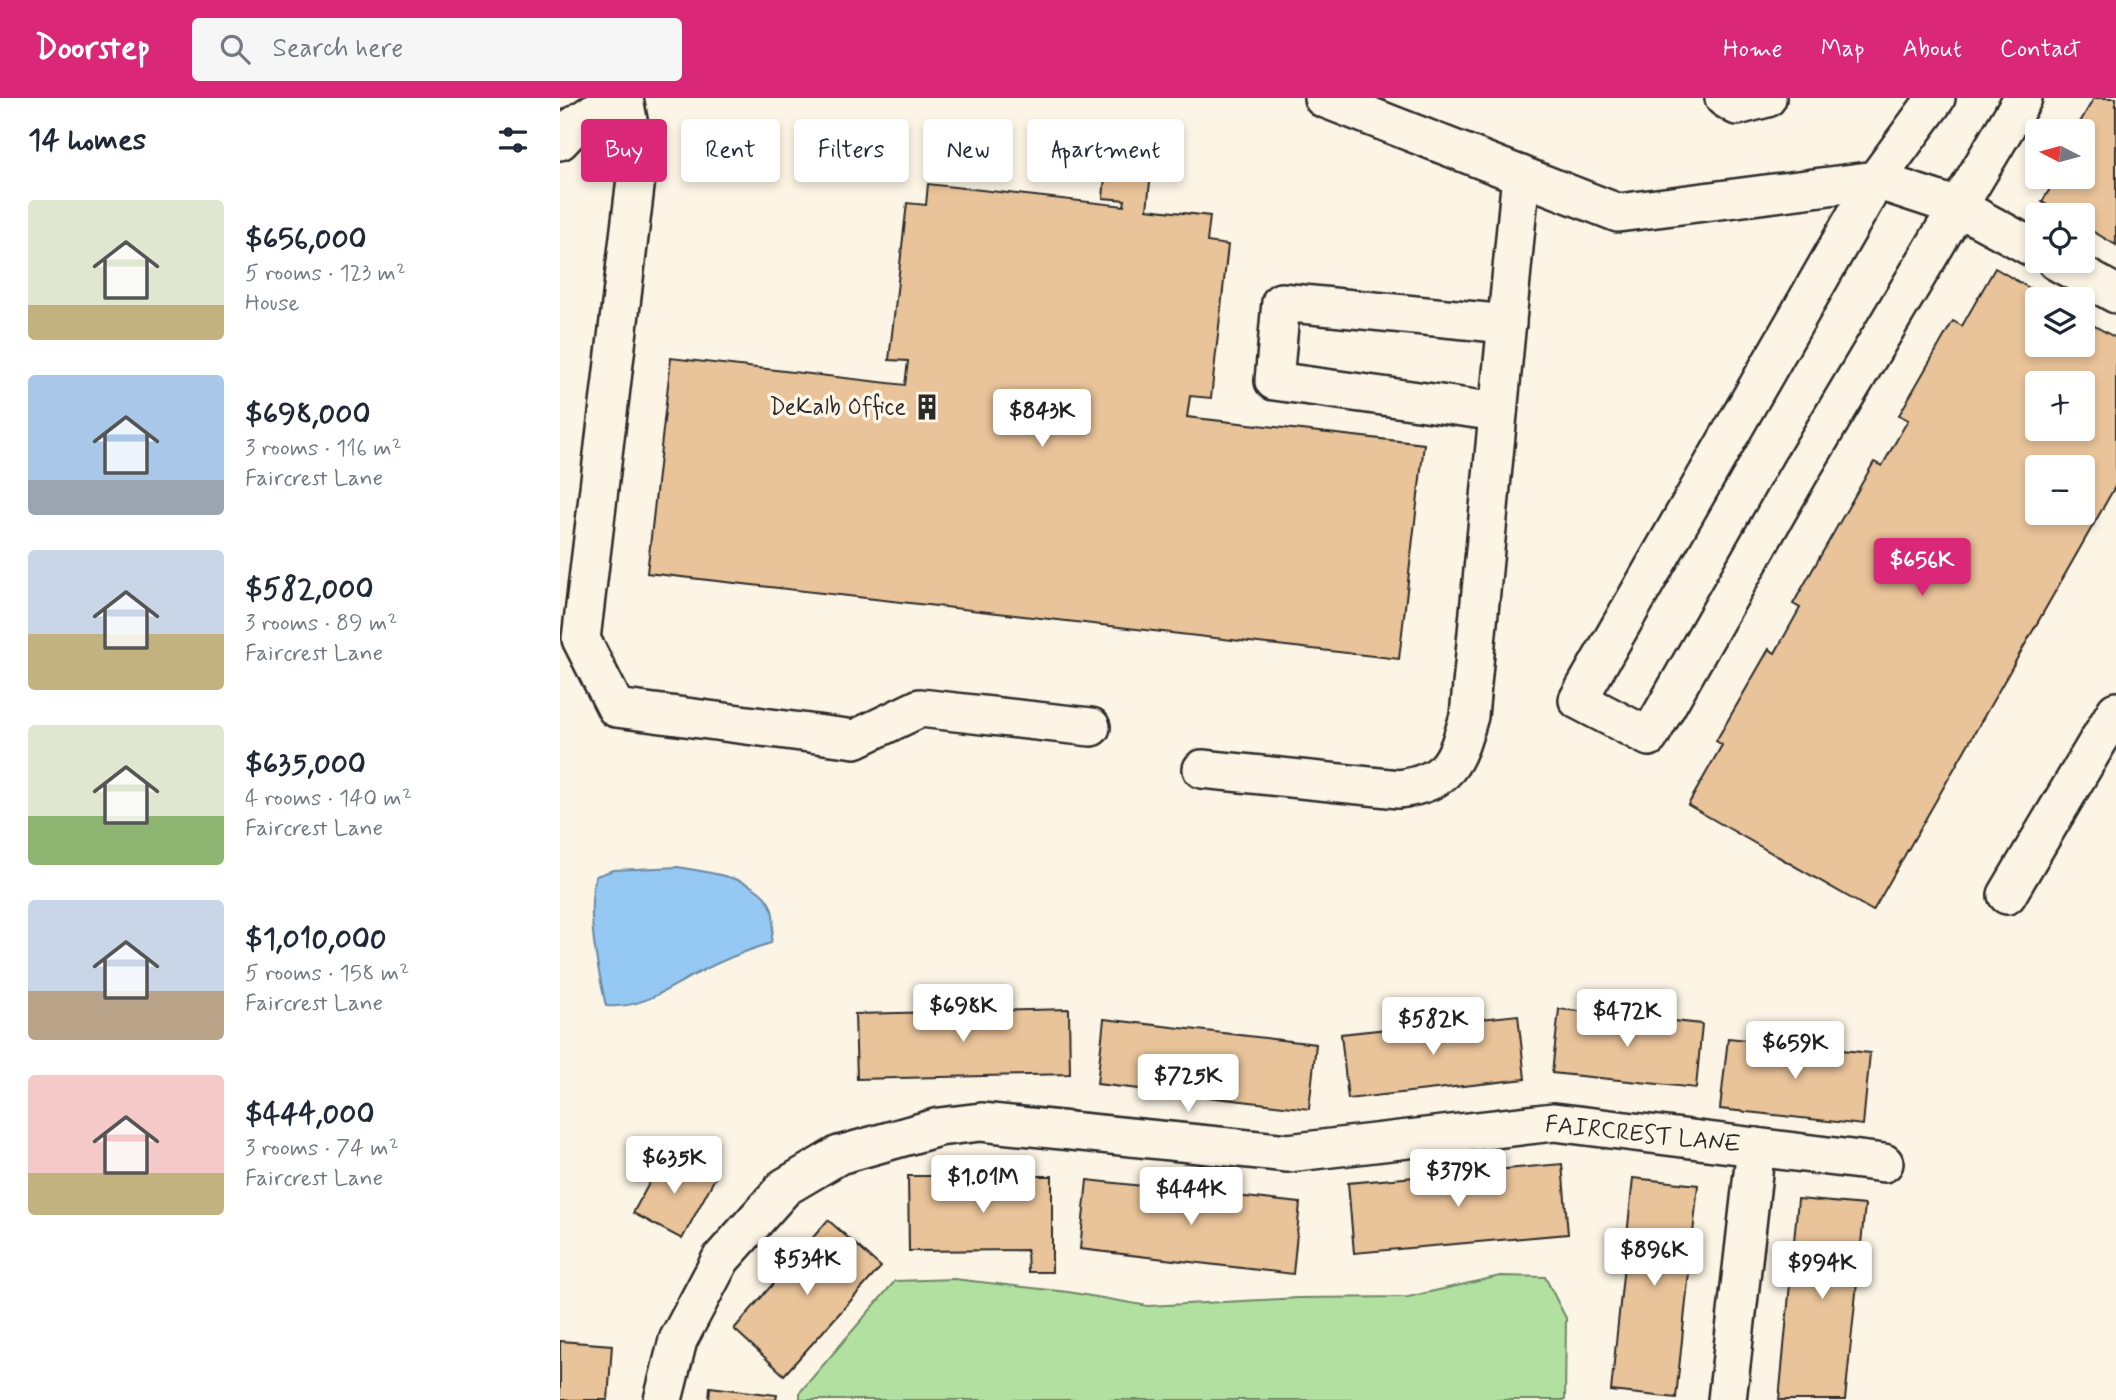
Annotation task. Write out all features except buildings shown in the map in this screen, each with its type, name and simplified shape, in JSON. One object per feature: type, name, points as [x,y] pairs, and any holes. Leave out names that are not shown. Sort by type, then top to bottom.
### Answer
[{"type":"street","points":[[560,141],[574,126],[615,98]]},
{"type":"street","points":[[625,98],[637,170],[581,639],[616,708],[855,739],[920,708],[1091,727]]},
{"type":"street","points":[[1323,98],[1618,213],[1876,180],[1958,207],[2025,243]]},
{"type":"street","points":[[1724,98],[1737,106],[1768,98]]},
{"type":"street","points":[[1937,98],[1876,180],[1578,700],[1649,737],[1801,470],[2023,98]]},
{"type":"street","points":[[1202,769],[1399,789],[1425,786],[1448,769],[1461,742],[1469,716],[1521,175]]},
{"type":"street","points":[[2078,273],[2116,294]]},
{"type":"street","points":[[1498,412],[1274,381],[1281,302],[1507,324]]},
{"type":"street","points":[[2007,895],[2116,711]]},
{"type":"street","name":"FAIRCREST LANE","points":[[663,1400],[678,1340],[721,1259],[785,1187],[839,1155],[939,1126],[981,1122],[1288,1153],[1554,1122],[1884,1163]]},
{"type":"street","points":[[1727,1400],[1756,1147]]},
{"type":"green space","points":[[1500,1276],[1545,1277],[1566,1318],[1565,1400],[800,1400],[800,1392],[895,1281],[954,1279],[1068,1292],[1148,1306],[1298,1298],[1408,1297]]},
{"type":"water","points":[[678,867],[734,879],[760,892],[769,902],[773,915],[771,943],[705,969],[642,1001],[606,1006],[592,923],[596,876],[613,870]]},
{"type":"place","name":"DeKalb Office","points":[[927,407]]}]
